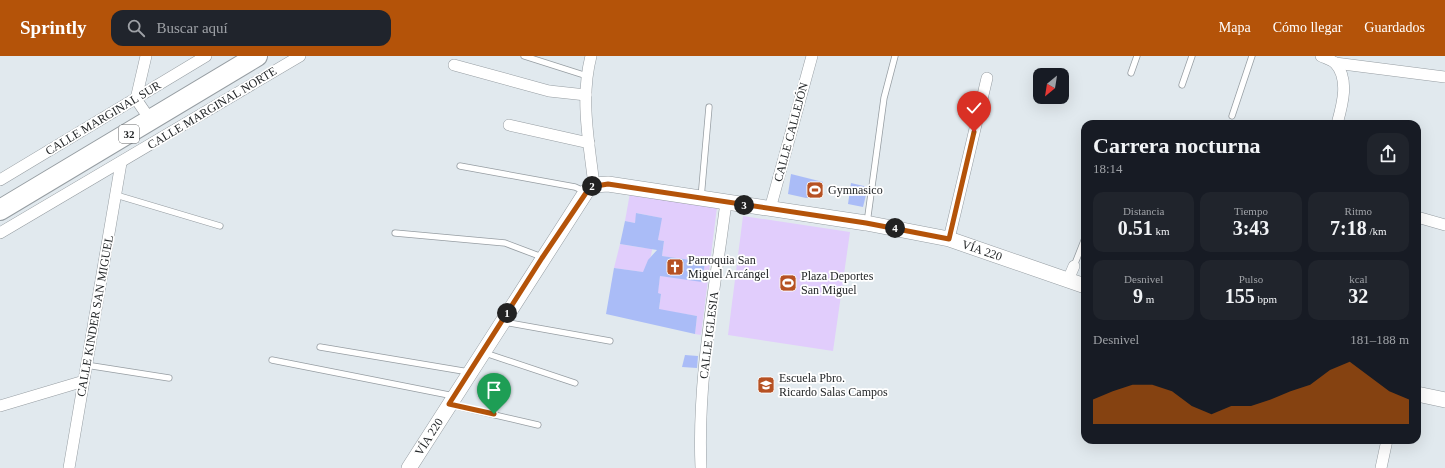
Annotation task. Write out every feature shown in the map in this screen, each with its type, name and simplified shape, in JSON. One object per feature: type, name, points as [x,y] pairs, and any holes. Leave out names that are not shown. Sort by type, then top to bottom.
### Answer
[{"type":"highway","name":"32","points":[[0,210],[151,121],[257,56]]},
{"type":"main road","name":"VÍA 220","points":[[409,468],[542,258],[590,189],[608,184],[866,223],[949,239],[1071,273],[1081,282]]},
{"type":"main road","points":[[1421,395],[1445,400]]},
{"type":"street","points":[[146,56],[136,99],[151,121]]},
{"type":"street","name":"CALLE MARGINAL SUR","points":[[0,180],[206,56]]},
{"type":"street","name":"CALLE MARGINAL NORTE","points":[[0,233],[300,56]]},
{"type":"street","points":[[590,189],[586,95],[587,76],[591,56]]},
{"type":"street","name":"CALLE CALLEJÓN","points":[[770,209],[812,56]]},
{"type":"street","points":[[1321,56],[1335,63],[1445,77]]},
{"type":"street","points":[[1335,63],[1341,73],[1344,87],[1338,120]]},
{"type":"street","points":[[454,66],[549,91],[586,95]]},
{"type":"street","points":[[949,239],[987,78]]},
{"type":"street","points":[[509,125],[589,143]]},
{"type":"street","name":"CALLE KINDER SAN MIGUEL","points":[[69,468],[121,163]]},
{"type":"street","name":"CALLE IGLESIA","points":[[701,468],[700,429],[702,389],[726,202]]},
{"type":"street","points":[[1421,218],[1445,225]]},
{"type":"street","points":[[0,406],[84,381]]},
{"type":"street","points":[[1381,468],[1386,444]]},
{"type":"lane","points":[[524,56],[587,76]]},
{"type":"lane","points":[[866,223],[884,98],[895,56]]},
{"type":"lane","points":[[1131,73],[1138,56]]},
{"type":"lane","points":[[1182,85],[1192,56]]},
{"type":"lane","points":[[1232,116],[1252,56]]},
{"type":"lane","points":[[701,198],[709,107]]},
{"type":"lane","points":[[460,166],[590,189]]},
{"type":"lane","points":[[116,195],[220,226]]},
{"type":"lane","points":[[395,233],[504,243],[542,258]]},
{"type":"lane","points":[[1071,273],[1081,248]]},
{"type":"lane","points":[[501,322],[610,340]]},
{"type":"lane","points":[[320,347],[470,372]]},
{"type":"lane","points":[[482,352],[575,382]]},
{"type":"lane","points":[[272,360],[452,400],[538,425]]},
{"type":"lane","points":[[86,365],[170,378]]},
{"type":"shaded area","points":[[630,193],[717,207],[701,335],[695,334],[697,316],[666,311],[657,325],[661,294],[611,285],[613,279],[658,290],[660,276],[702,281],[705,262],[662,256],[664,241],[658,240],[661,218],[637,213],[635,223],[625,221]]},
{"type":"shaded area","name":"Plaza Deportes San Miguel","points":[[743,216],[850,232],[833,351],[728,335]]},
{"type":"shaded area","points":[[620,244],[644,248],[653,244],[651,256],[646,265],[649,273],[614,268]]},
{"type":"building","points":[[791,174],[823,182],[820,197],[806,198],[788,194]]},
{"type":"building","points":[[851,183],[868,187],[863,207],[848,204]]},
{"type":"building","points":[[636,213],[662,218],[658,240],[664,241],[662,256],[705,262],[702,282],[660,276],[658,293],[661,294],[659,309],[697,316],[695,334],[606,314],[614,268],[643,272],[648,260],[657,250],[620,244],[625,221],[635,223]]},
{"type":"building","points":[[685,355],[698,356],[697,368],[682,367]]},
{"type":"place","name":"Gymnasico","points":[[815,190]]},
{"type":"place","name":"Parroquia San Miguel Arcángel","points":[[675,267]]},
{"type":"place","name":"Plaza Deportes San Miguel","points":[[788,283]]},
{"type":"place","name":"Escuela Pbro. Ricardo Salas Campos","points":[[766,385]]},
{"type":"route","points":[[494,414],[449,404],[542,258],[590,187],[594,185],[608,184],[866,223],[949,239],[974,132]]}]
